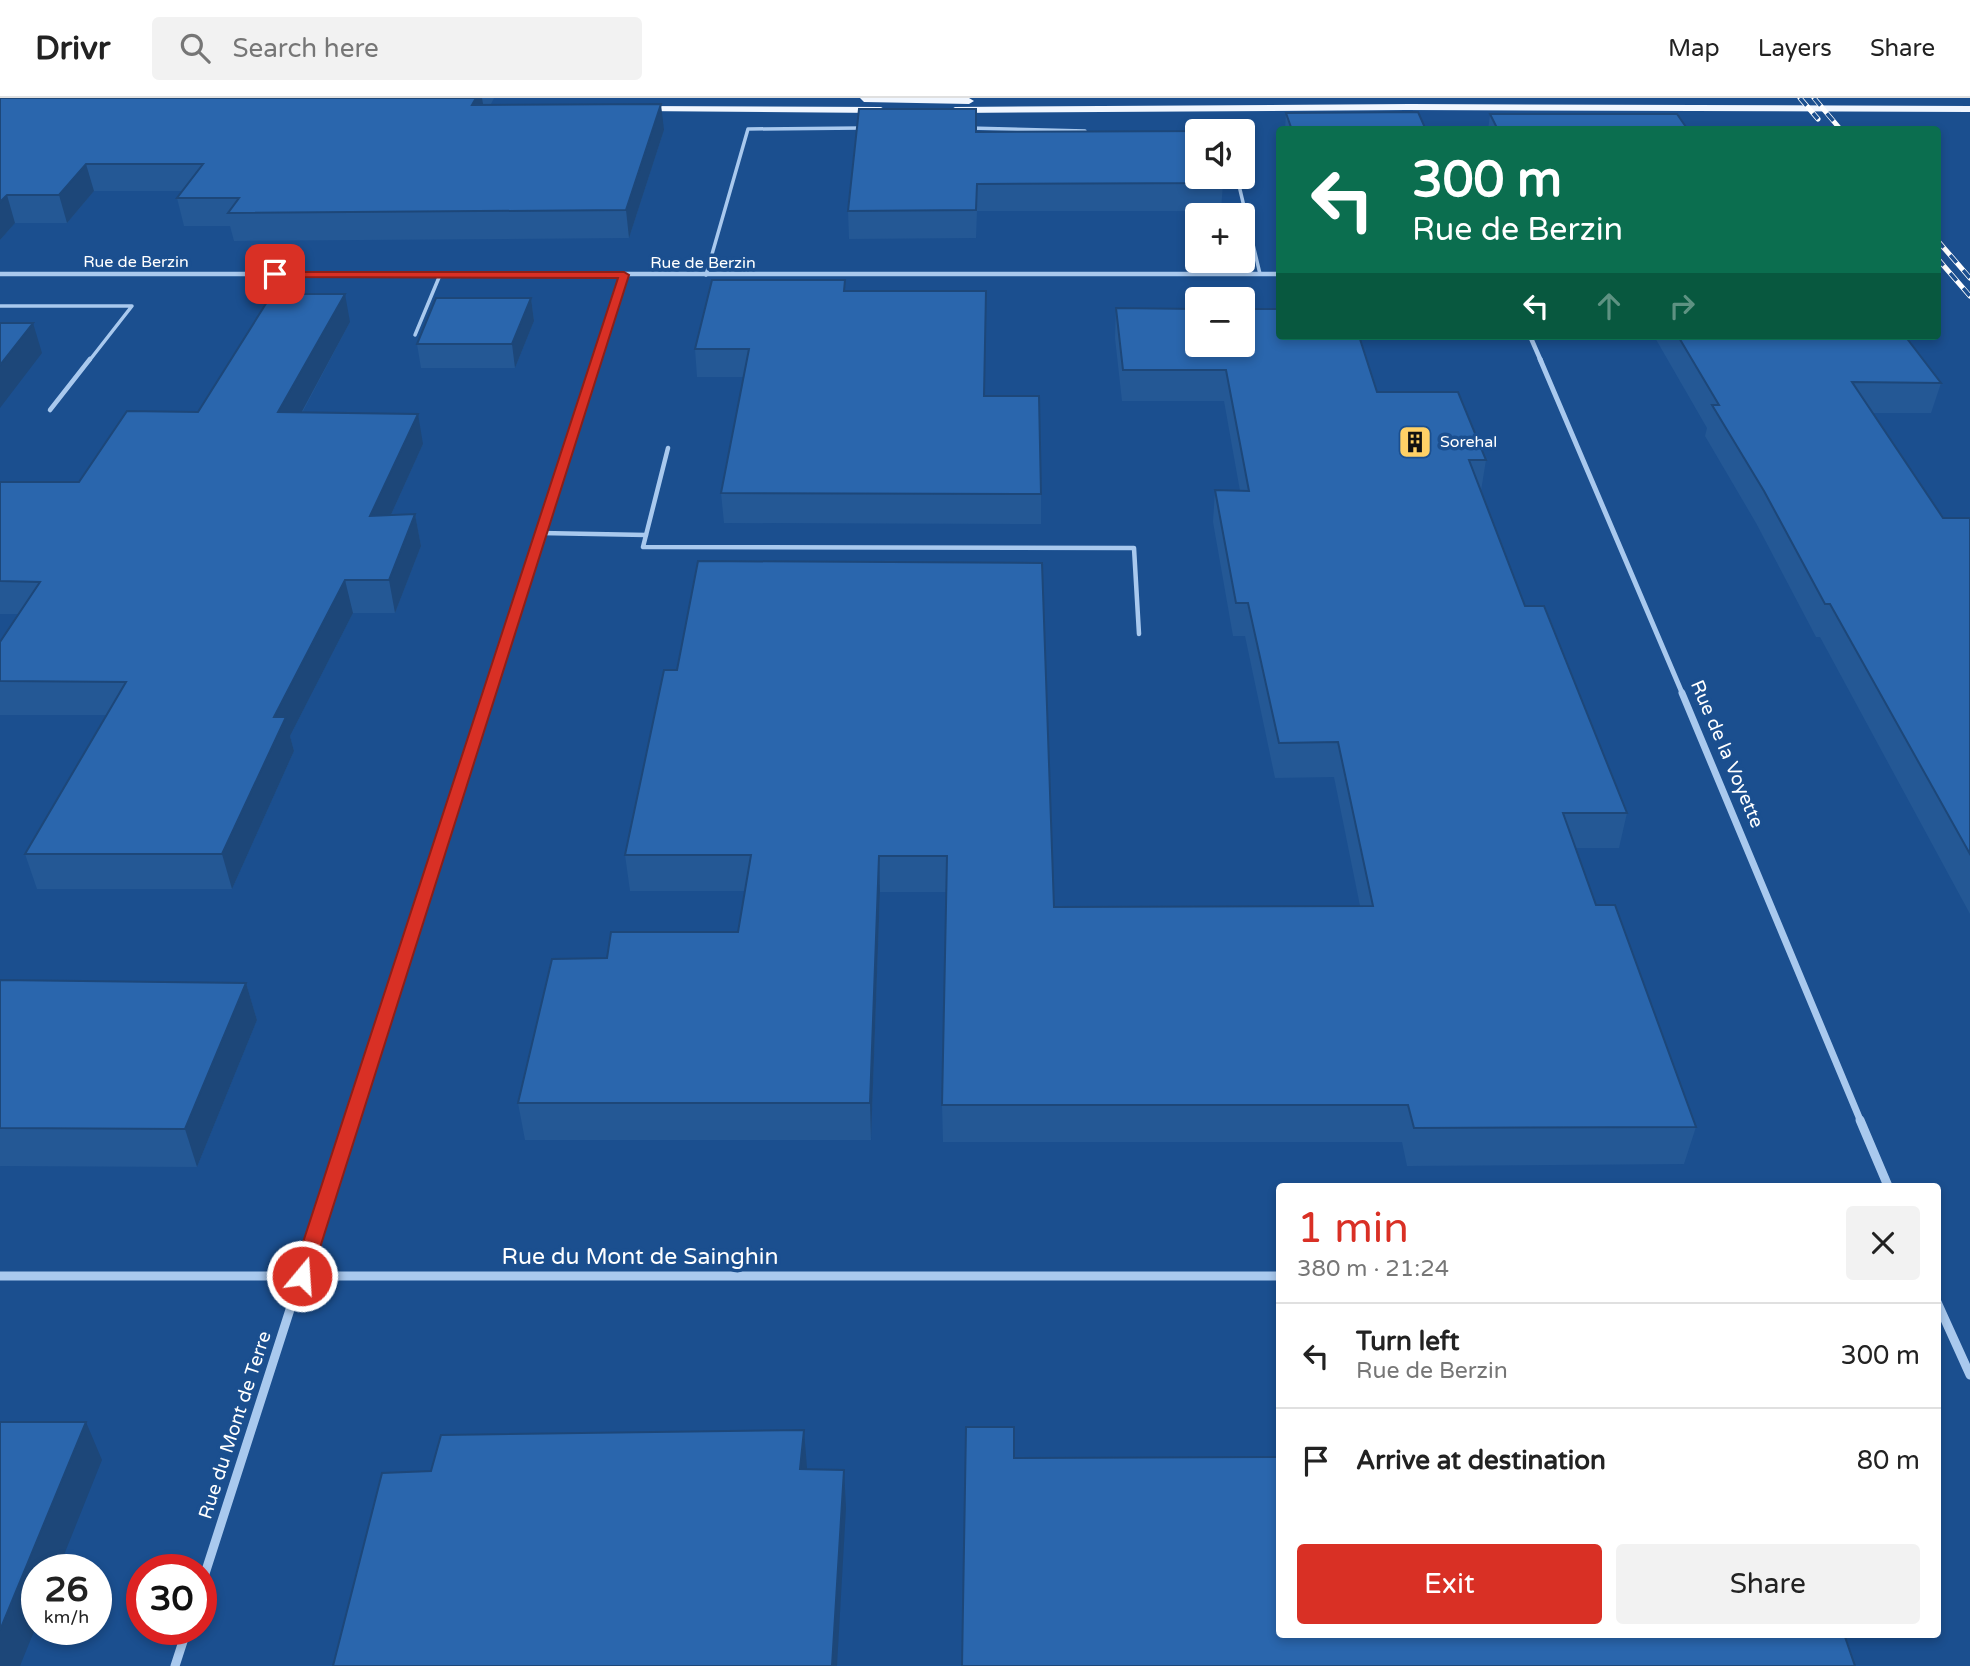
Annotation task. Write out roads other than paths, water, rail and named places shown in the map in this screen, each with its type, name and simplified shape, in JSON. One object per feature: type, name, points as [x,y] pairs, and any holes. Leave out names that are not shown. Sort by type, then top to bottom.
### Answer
[{"type":"main road","points":[[831,98],[1410,107]]},
{"type":"main road","points":[[629,109],[1970,108]]},
{"type":"street","name":"Rue de Berzin","points":[[0,274],[1276,274]]},
{"type":"street","name":"Rue du Mont de Terre","points":[[211,1554],[624,275]]},
{"type":"street","name":"Rue de la Voyette","points":[[1532,340],[1576,439],[1887,1183]]},
{"type":"street","name":"Rue du Mont de Sainghin","points":[[0,1276],[1276,1276]]},
{"type":"street","points":[[1941,1311],[1970,1375]]},
{"type":"street","points":[[175,1666],[182,1645]]},
{"type":"lane","points":[[706,275],[748,129],[874,128]]},
{"type":"lane","points":[[958,128],[1091,132]]},
{"type":"lane","points":[[1240,189],[1259,274]]},
{"type":"lane","points":[[415,335],[440,275]]},
{"type":"lane","points":[[0,306],[132,306],[50,410]]},
{"type":"lane","points":[[668,448],[643,547],[1133,548],[1139,634]]},
{"type":"lane","points":[[541,533],[646,535]]},
{"type":"railway","points":[[1800,98],[1818,119]]},
{"type":"railway","points":[[1814,98],[1838,126]]},
{"type":"railway","points":[[1941,245],[1970,278]]},
{"type":"railway","points":[[1941,263],[1970,296]]},
{"type":"place","name":"Sorehal","points":[[1415,442]]}]
